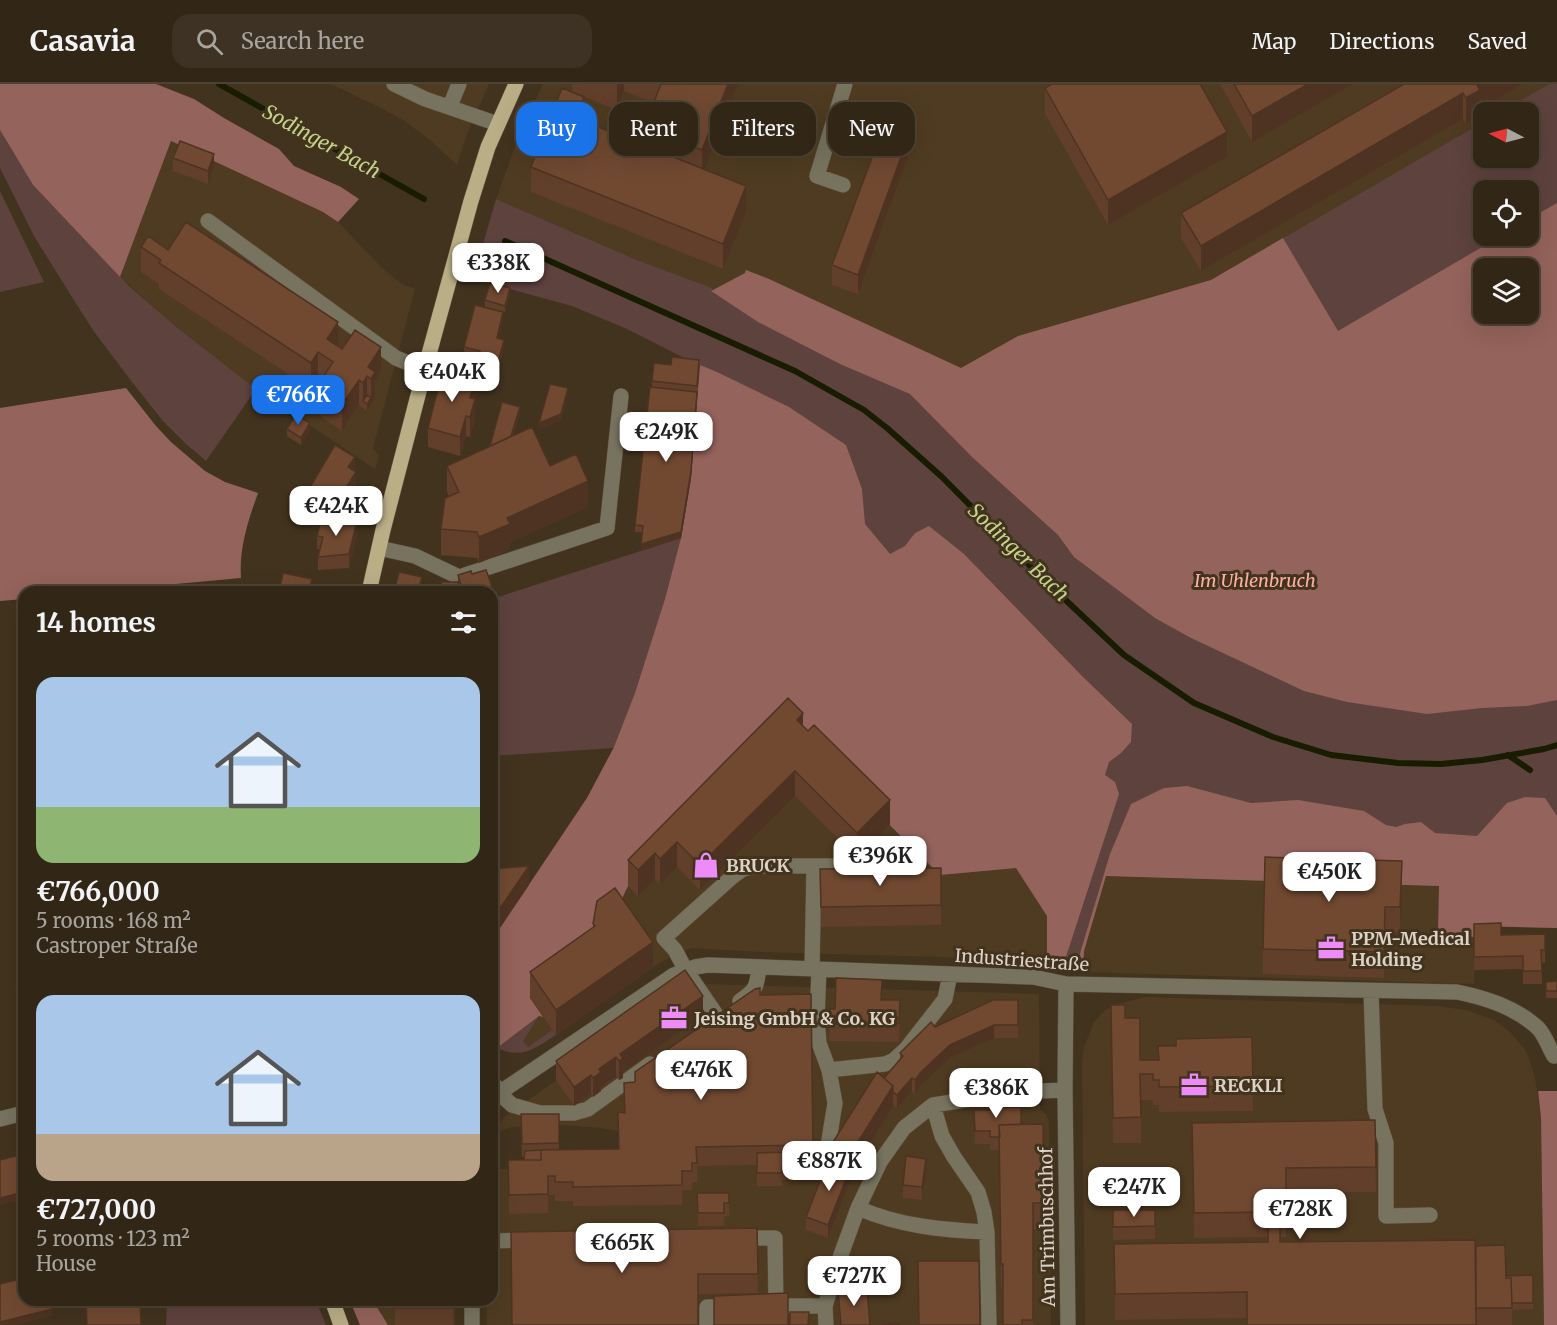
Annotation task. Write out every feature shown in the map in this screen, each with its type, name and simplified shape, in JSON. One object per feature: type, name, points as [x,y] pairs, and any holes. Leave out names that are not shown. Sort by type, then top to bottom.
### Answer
[{"type":"main road","points":[[370,586],[425,370],[474,191],[498,124],[516,84]]},
{"type":"main road","points":[[334,1306],[341,1325]]},
{"type":"street","points":[[394,84],[424,99],[498,124]]},
{"type":"street","points":[[450,106],[459,84]]},
{"type":"street","points":[[843,185],[817,176],[845,84]]},
{"type":"street","points":[[207,221],[396,358],[425,370]]},
{"type":"street","points":[[379,548],[415,556],[459,577],[608,528],[621,396]]},
{"type":"street","points":[[717,1016],[675,950],[664,938],[732,876],[743,869],[758,866],[894,866]]},
{"type":"street","points":[[814,866],[819,1042],[829,1071],[835,1103],[829,1140]]},
{"type":"street","name":"Industriestraße","points":[[498,1088],[674,975],[685,969],[708,966],[1033,976],[1066,984],[1457,992],[1498,1003],[1520,1015],[1539,1029],[1554,1056]]},
{"type":"street","points":[[690,1036],[752,993],[757,983],[759,967]]},
{"type":"street","points":[[829,1071],[885,1064],[894,1059],[906,1049],[945,999],[950,974]]},
{"type":"street","name":"Am Trimbuschhof","points":[[1066,984],[1068,1325]]},
{"type":"street","points":[[1371,991],[1375,1109],[1386,1143],[1386,1216],[1430,1215]]},
{"type":"street","points":[[498,1094],[512,1105],[540,1113],[574,1113],[588,1110],[662,1056]]},
{"type":"street","points":[[826,1325],[825,1306],[858,1208],[880,1162],[904,1128],[933,1105],[1018,1092],[1065,1090]]},
{"type":"street","points":[[933,1105],[942,1136],[978,1192],[984,1212],[987,1232],[989,1325]]},
{"type":"street","points":[[0,1119],[18,1114]]},
{"type":"street","points":[[858,1208],[871,1214],[922,1227],[987,1232]]},
{"type":"street","points":[[718,1238],[775,1238],[776,1306]]},
{"type":"street","points":[[498,1241],[545,1240]]},
{"type":"street","points":[[472,1306],[472,1325]]},
{"type":"street","points":[[707,1325],[706,1307],[825,1306]]},
{"type":"shaded area","points":[[331,84],[489,84],[467,134],[457,165],[430,140],[403,120]]},
{"type":"shaded area","points":[[543,84],[1549,84],[1518,102],[1473,102],[1473,128],[1211,280],[1018,336],[961,368],[746,270],[745,273],[711,291],[711,288],[637,260],[496,199],[516,144],[516,156],[597,156],[597,102],[535,102]]},
{"type":"shaded area","points":[[171,141],[323,212],[338,222],[381,267],[402,284],[415,289],[373,448],[379,456],[375,469],[256,389],[179,329],[120,277]]},
{"type":"shaded area","points":[[788,724],[940,875],[1016,867],[1047,916],[1047,960],[691,948],[661,962],[556,1035],[552,1030],[528,1047],[522,1040],[539,1016],[542,1017],[530,998],[615,913],[628,886]]},
{"type":"shaded area","points":[[1106,876],[1439,886],[1438,932],[1474,937],[1474,984],[1083,972],[1084,951]]},
{"type":"shaded area","points":[[707,984],[1039,994],[1040,1110],[1046,1114],[1049,1121],[1051,1325],[487,1325],[487,1306],[498,1306],[498,1169],[619,1167],[618,1131],[562,1125],[512,1127],[498,1132],[498,1127],[504,1117],[685,990]]},
{"type":"shaded area","points":[[1146,997],[1437,1006],[1466,1010],[1494,1020],[1510,1032],[1524,1048],[1529,1058],[1535,1078],[1541,1118],[1544,1325],[1085,1325],[1082,1063],[1084,1047],[1094,1022],[1105,1010],[1117,1004]]},
{"type":"shaded area","points":[[376,1306],[455,1306],[455,1325],[388,1325]]},
{"type":"green space","points":[[0,84],[156,84],[194,99],[279,149],[294,166],[341,187],[359,199],[338,222],[323,212],[171,141],[120,277],[33,185],[0,130]]},
{"type":"green space","name":"Im Uhlenbruch","points":[[1549,84],[1557,84],[1557,928],[1474,926],[1474,937],[1438,932],[1439,886],[1106,876],[1084,951],[1083,972],[1047,960],[1047,916],[1016,868],[940,875],[788,724],[628,886],[615,913],[530,998],[543,1017],[539,1016],[523,1041],[528,1047],[552,1030],[556,1035],[526,1052],[510,1052],[498,1048],[498,931],[587,798],[614,748],[498,756],[498,597],[681,538],[691,478],[700,366],[627,329],[572,306],[473,279],[496,199],[637,260],[712,288],[712,291],[745,273],[746,270],[961,368],[1018,336],[1211,280],[1473,128],[1473,168],[1539,168],[1539,102],[1518,102]]},
{"type":"green space","points":[[0,130],[33,185],[129,286],[179,329],[256,389],[206,461],[163,421],[95,333],[70,294],[34,236],[0,168]]},
{"type":"green space","points":[[0,191],[44,282],[0,292]]},
{"type":"green space","points":[[1557,203],[1557,700],[1527,706],[1427,714],[1347,702],[1304,691],[1191,638],[1155,618],[1074,557],[1058,535],[972,457],[910,394],[840,364],[758,322],[711,291],[745,273],[746,270],[961,368],[1018,336],[1211,280],[1283,238],[1338,331],[1484,246],[1539,246],[1539,213]]},
{"type":"green space","points":[[700,365],[789,407],[846,445],[862,489],[865,524],[890,554],[905,546],[915,533],[929,526],[964,554],[1082,676],[1132,724],[1131,742],[1109,762],[1105,775],[1115,782],[1119,794],[1063,966],[1047,960],[1047,916],[1016,868],[940,875],[788,724],[628,886],[615,913],[530,998],[543,1017],[539,1016],[498,1047],[498,931],[587,798],[614,747],[635,693],[665,599],[681,538],[691,478]]},
{"type":"green space","points":[[126,388],[171,442],[205,471],[225,482],[258,493],[243,545],[241,578],[154,586],[18,586],[18,600],[0,601],[0,408]]},
{"type":"green space","points":[[1187,786],[1251,803],[1298,800],[1364,811],[1386,825],[1396,827],[1421,822],[1435,833],[1477,836],[1507,803],[1525,797],[1545,798],[1557,816],[1557,928],[1474,926],[1474,937],[1438,932],[1439,886],[1106,876],[1084,951],[1083,972],[1075,970],[1110,854],[1131,804],[1164,788]]},
{"type":"green space","points":[[1538,1091],[1557,1091],[1557,1325],[1544,1325],[1541,1118]]},
{"type":"green space","points":[[167,1306],[318,1306],[326,1325],[166,1325]]},
{"type":"green space","points":[[352,1306],[376,1306],[388,1325],[360,1325]]},
{"type":"building","points":[[661,84],[728,84],[721,102],[710,102],[710,130],[702,150],[698,148],[698,102],[654,102]]},
{"type":"building","points":[[1052,84],[1200,84],[1227,132],[1108,200],[1045,88]]},
{"type":"building","points":[[1234,84],[1308,84],[1252,116]]},
{"type":"building","points":[[1404,84],[1479,84],[1477,85],[1480,90],[1466,98],[1463,93],[1201,246],[1181,213]]},
{"type":"building","points":[[562,88],[584,97],[582,102],[557,102]]},
{"type":"building","points":[[597,126],[609,131],[609,156],[671,156],[746,186],[723,244],[531,167],[535,156],[597,156]]},
{"type":"building","points":[[180,141],[214,154],[208,171],[173,158]]},
{"type":"building","points":[[873,156],[901,156],[858,275],[832,265]]},
{"type":"building","points":[[186,222],[338,322],[327,339],[342,349],[355,330],[381,347],[368,367],[375,372],[371,379],[367,376],[363,383],[359,380],[342,405],[316,388],[333,362],[318,352],[311,363],[159,263],[161,260],[141,247],[148,236],[168,250]]},
{"type":"building","points":[[490,283],[510,288],[505,306],[485,300]]},
{"type":"building","points":[[475,305],[503,312],[497,338],[504,340],[495,374],[475,369],[480,351],[464,347]]},
{"type":"building","points":[[672,357],[699,360],[697,386],[652,381],[654,363],[671,365]]},
{"type":"building","points":[[443,369],[476,378],[470,398],[475,399],[470,417],[466,416],[460,437],[428,428]]},
{"type":"building","points":[[550,384],[568,388],[561,414],[539,423]]},
{"type":"building","points":[[650,387],[697,392],[691,471],[681,532],[641,544],[643,526],[635,525]]},
{"type":"building","points":[[367,395],[371,398],[367,404],[363,401]]},
{"type":"building","points":[[502,402],[520,407],[511,436],[490,446]]},
{"type":"building","points":[[296,414],[310,423],[301,438],[287,429]]},
{"type":"building","points":[[532,427],[550,466],[576,454],[588,481],[507,518],[510,524],[479,537],[477,532],[441,529],[445,498],[459,492],[447,466]]},
{"type":"building","points":[[335,445],[355,457],[348,467],[356,472],[344,491],[336,487],[328,500],[309,489]]},
{"type":"building","points":[[328,516],[357,521],[349,554],[318,557],[323,537],[317,536],[320,524],[326,525]]},
{"type":"building","points":[[486,570],[492,586],[461,586],[458,575],[471,571],[472,574]]},
{"type":"building","points":[[399,572],[422,577],[420,586],[396,586]]},
{"type":"building","points":[[283,573],[312,579],[310,586],[280,586]]},
{"type":"building","points":[[441,582],[458,582],[459,586],[441,586]]},
{"type":"building","points":[[788,698],[803,713],[797,720],[808,731],[814,725],[890,800],[857,833],[795,771],[700,865],[677,842],[660,859],[655,853],[638,870],[628,860]]},
{"type":"building","points":[[1265,857],[1402,861],[1400,907],[1385,907],[1384,952],[1263,949]]},
{"type":"building","points":[[529,866],[498,911],[498,869]]},
{"type":"building","points":[[941,868],[941,905],[821,907],[820,869]]},
{"type":"building","points":[[615,888],[653,942],[556,1010],[530,972],[595,926],[593,924],[597,901]]},
{"type":"building","points":[[1501,923],[1501,935],[1545,934],[1545,950],[1541,950],[1542,971],[1523,971],[1523,956],[1474,957],[1474,924]]},
{"type":"building","points":[[685,970],[703,996],[620,1054],[623,1058],[619,1061],[616,1057],[599,1069],[601,1072],[593,1078],[591,1075],[574,1087],[556,1061]]},
{"type":"building","points":[[836,978],[882,980],[881,1000],[900,1000],[899,1023],[829,1022],[830,1009],[835,1009]]},
{"type":"building","points":[[1557,981],[1557,991],[1546,991],[1546,982]]},
{"type":"building","points":[[760,988],[760,995],[811,994],[813,1145],[696,1147],[697,1163],[692,1163],[692,1171],[682,1171],[682,1185],[573,1187],[573,1182],[555,1182],[555,1176],[548,1176],[548,1194],[509,1195],[508,1160],[541,1160],[541,1150],[619,1149],[618,1112],[625,1113],[624,1083],[635,1082],[635,1072],[755,989]]},
{"type":"building","points":[[993,1000],[1018,1000],[1018,1025],[994,1025],[950,1045],[915,1080],[912,1078],[897,1095],[893,1092],[893,1086],[884,1078],[903,1056],[900,1053],[931,1022],[935,1027]]},
{"type":"building","points":[[1111,1005],[1125,1005],[1125,1018],[1140,1018],[1140,1060],[1159,1060],[1158,1046],[1176,1046],[1176,1039],[1252,1037],[1253,1086],[1159,1087],[1159,1080],[1153,1080],[1153,1074],[1140,1074],[1141,1117],[1113,1118]]},
{"type":"building","points":[[877,1072],[893,1086],[848,1158],[830,1147]]},
{"type":"building","points":[[1021,1107],[1021,1124],[999,1125],[1000,1137],[990,1137],[990,1131],[975,1131],[974,1110]]},
{"type":"building","points":[[521,1114],[559,1114],[559,1143],[522,1144]]},
{"type":"building","points":[[1375,1120],[1376,1167],[1286,1168],[1286,1211],[1280,1212],[1280,1242],[1475,1240],[1476,1325],[1247,1325],[1247,1292],[1115,1294],[1114,1244],[1268,1242],[1268,1212],[1194,1213],[1192,1123]]},
{"type":"building","points":[[1043,1124],[1044,1203],[1033,1203],[1033,1320],[1022,1320],[1022,1325],[1003,1325],[999,1125]]},
{"type":"building","points":[[541,1150],[541,1160],[524,1160],[525,1151]]},
{"type":"building","points":[[790,1152],[790,1167],[782,1167],[782,1173],[757,1173],[757,1153]]},
{"type":"building","points":[[18,1156],[18,1194],[0,1198],[0,1160]]},
{"type":"building","points":[[906,1156],[926,1159],[922,1187],[903,1185]]},
{"type":"building","points":[[829,1158],[851,1166],[828,1225],[806,1217]]},
{"type":"building","points":[[697,1193],[729,1193],[729,1203],[724,1203],[724,1213],[698,1213]]},
{"type":"building","points":[[1113,1210],[1155,1210],[1155,1226],[1113,1227]]},
{"type":"building","points":[[757,1228],[758,1274],[698,1274],[698,1325],[512,1325],[511,1232]]},
{"type":"building","points":[[1505,1245],[1506,1278],[1511,1278],[1512,1308],[1476,1308],[1476,1246]]},
{"type":"building","points":[[918,1261],[979,1261],[980,1325],[919,1325]]},
{"type":"building","points":[[1533,1275],[1533,1303],[1512,1303],[1511,1278],[1506,1278],[1506,1276]]},
{"type":"building","points":[[18,1280],[18,1306],[51,1306],[52,1309],[0,1322],[0,1284]]},
{"type":"building","points":[[867,1289],[870,1325],[841,1325],[838,1291]]},
{"type":"building","points":[[788,1293],[788,1325],[714,1325],[714,1296]]},
{"type":"building","points":[[86,1306],[140,1306],[141,1325],[87,1325]]},
{"type":"building","points":[[395,1306],[453,1306],[453,1308],[395,1308]]},
{"type":"building","points":[[790,1312],[809,1312],[808,1325],[790,1325]]},
{"type":"waterway","name":"Sodinger Bach","points":[[219,84],[424,199]]},
{"type":"waterway","name":"Sodinger Bach","points":[[505,241],[795,371],[864,410],[942,477],[1039,575],[1124,655],[1194,703],[1273,737],[1331,755],[1398,763],[1441,764],[1482,760],[1557,745]]},
{"type":"waterway","points":[[1508,755],[1530,770]]},
{"type":"place","name":"BRUCK","points":[[706,865]]},
{"type":"place","name":"PPM-Medical Holding","points":[[1331,948]]},
{"type":"place","name":"Jeising GmbH & Co. KG","points":[[674,1018]]},
{"type":"place","name":"RECKLI","points":[[1194,1085]]}]
